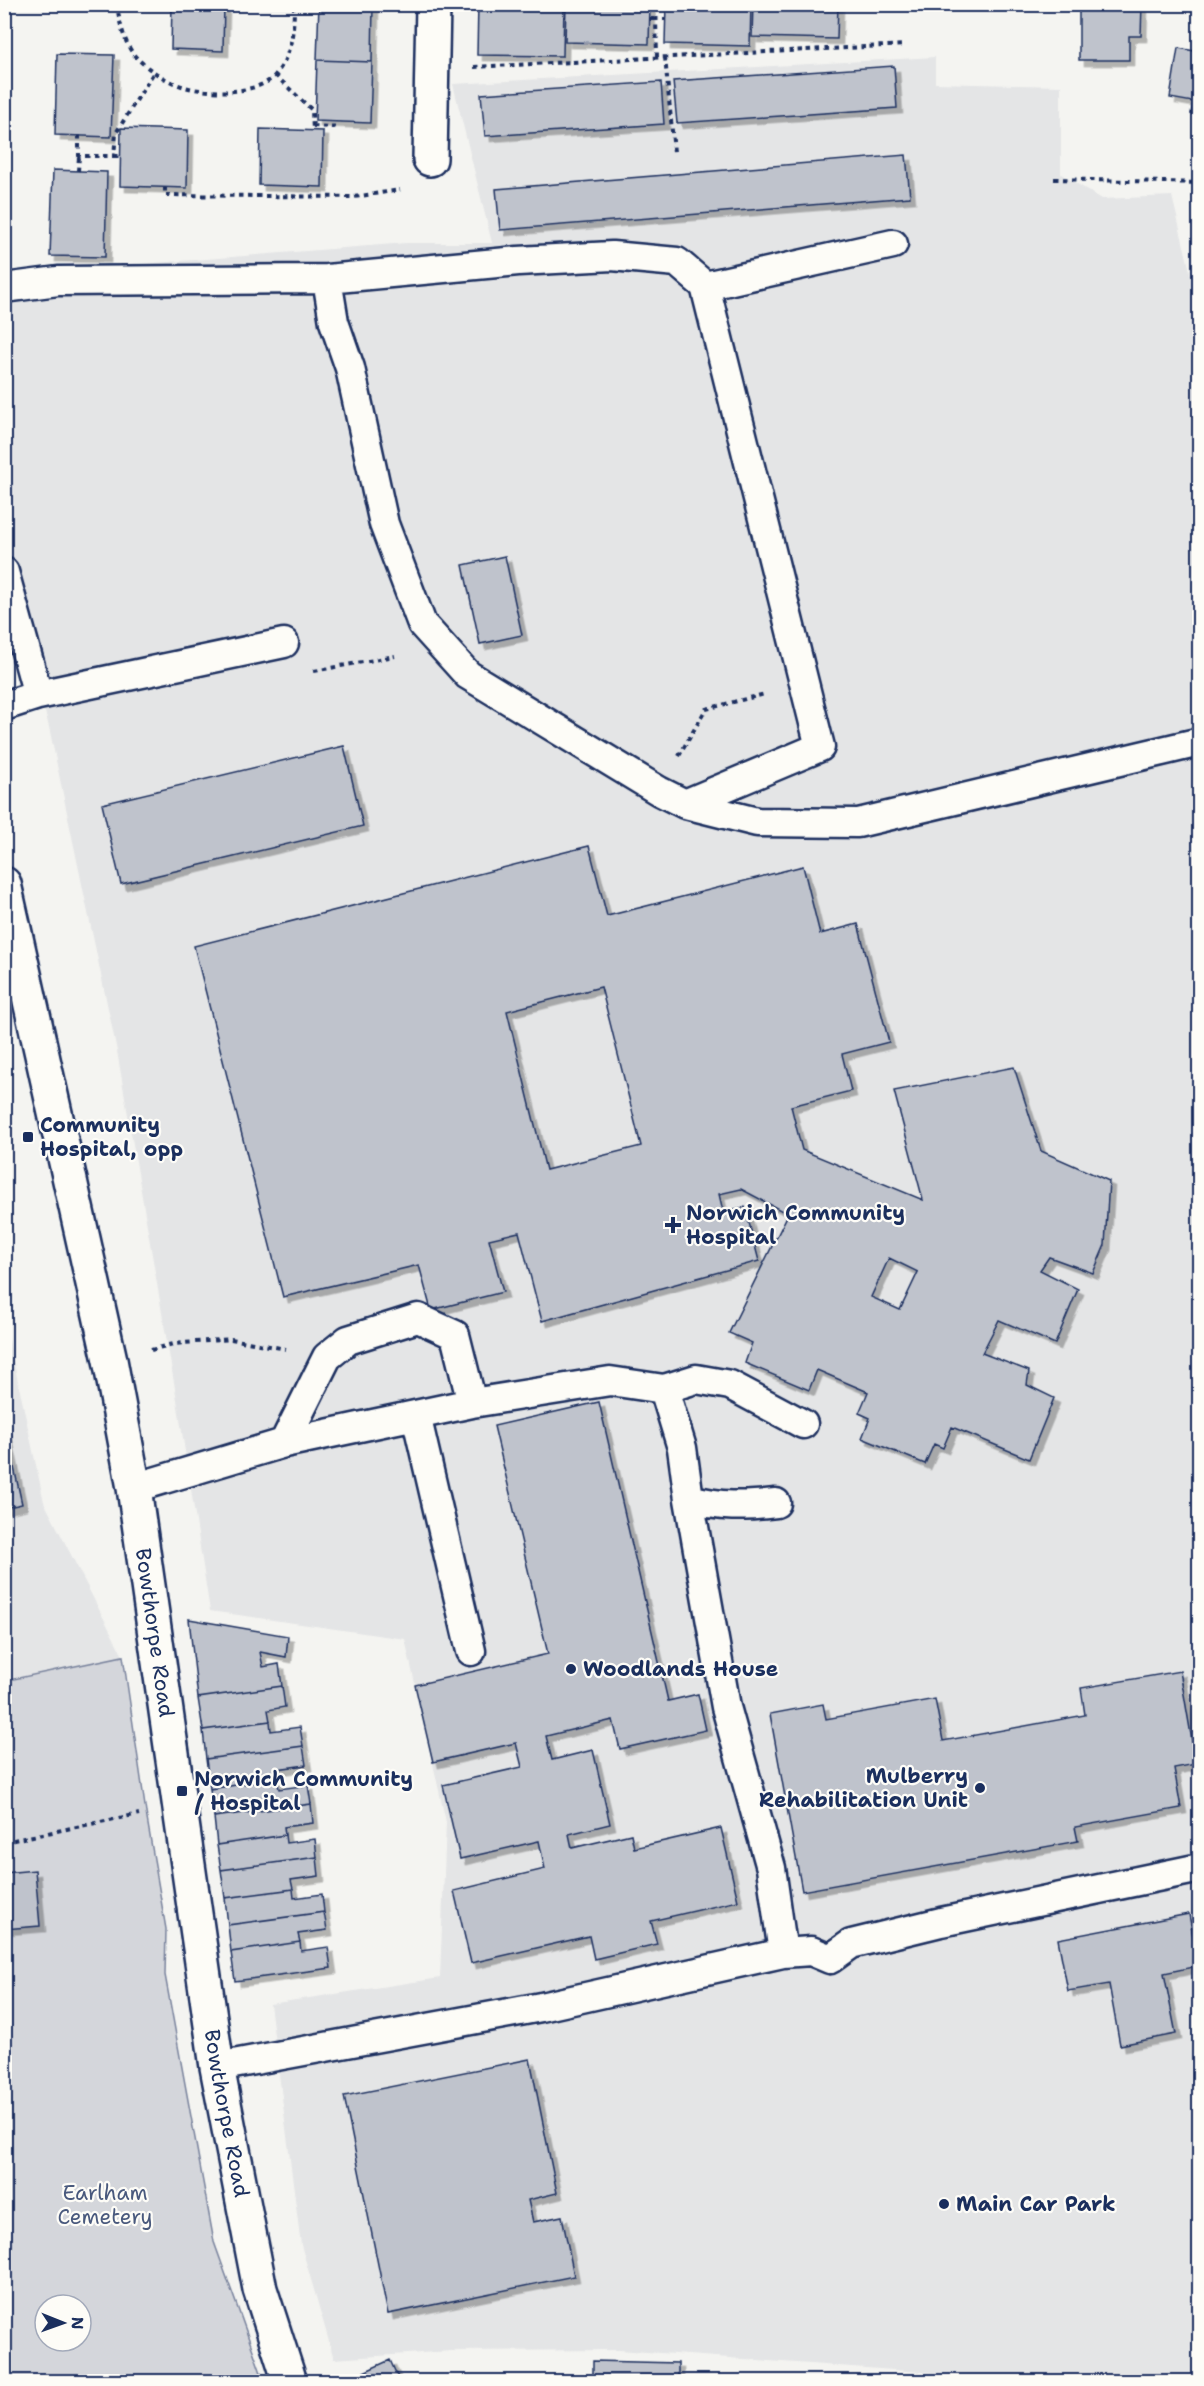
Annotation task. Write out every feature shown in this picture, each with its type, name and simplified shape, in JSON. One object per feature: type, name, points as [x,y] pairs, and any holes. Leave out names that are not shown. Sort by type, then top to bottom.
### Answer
[{"type":"street","points":[[430,159],[433,4]]},
{"type":"street","name":"Bowthorpe Road","points":[[4,884],[110,1360],[134,1488],[217,2067],[260,2289],[290,2382]]},
{"type":"lane","points":[[705,286],[892,244]]},
{"type":"lane","points":[[4,288],[57,281],[327,279],[518,261],[612,256],[677,262],[705,286],[820,747],[685,804]]},
{"type":"lane","points":[[327,279],[334,322],[350,368],[384,524],[422,624],[468,675],[659,791],[685,804],[757,822],[858,823],[1200,742]]},
{"type":"lane","points":[[4,572],[38,695]]},
{"type":"lane","points":[[4,706],[38,695],[284,643]]},
{"type":"lane","points":[[284,1443],[327,1356],[348,1340],[418,1318],[455,1335],[472,1403]]},
{"type":"lane","points":[[134,1488],[284,1443],[472,1403],[610,1381],[664,1389],[696,1378],[730,1385],[803,1424]]},
{"type":"lane","points":[[664,1389],[682,1448],[688,1499],[726,1707],[771,1868],[783,1953]]},
{"type":"lane","points":[[416,1415],[471,1651]]},
{"type":"lane","points":[[688,1499],[717,1506],[743,1507],[776,1503]]},
{"type":"lane","points":[[217,2067],[561,2003],[783,1953],[811,1951],[830,1959],[851,1944],[941,1922],[1200,1868]]},
{"type":"path","points":[[117,4],[120,24],[134,54],[154,72],[184,87],[215,91],[248,90],[264,84],[275,75],[286,57],[292,40],[294,4]]},
{"type":"path","points":[[650,19],[666,19]]},
{"type":"path","points":[[656,19],[657,57]]},
{"type":"path","points":[[432,74],[464,68],[905,45]]},
{"type":"path","points":[[665,57],[674,152]]},
{"type":"path","points":[[114,156],[116,133],[154,72]]},
{"type":"path","points":[[275,75],[312,110],[313,128],[333,127],[333,122]]},
{"type":"path","points":[[78,171],[79,135]]},
{"type":"path","points":[[79,156],[121,156]]},
{"type":"path","points":[[165,187],[165,195],[354,197],[406,190],[422,176],[430,159]]},
{"type":"path","points":[[1054,179],[1200,183]]},
{"type":"path","points":[[305,673],[443,647]]},
{"type":"path","points":[[659,791],[706,710],[768,693]]},
{"type":"path","points":[[110,1360],[173,1344],[231,1339],[327,1356]]},
{"type":"path","points":[[4,1842],[146,1813],[180,1810]]},
{"type":"shaded area","name":"Norwich Community Hospital","points":[[935,57],[935,83],[1061,86],[1061,174],[1102,199],[1172,196],[1200,313],[1199,2379],[1104,2377],[1044,2381],[619,2350],[451,2351],[334,2359],[301,2245],[270,2004],[440,1978],[446,1822],[405,1639],[210,1611],[177,1400],[117,1051],[49,727],[5,558],[4,275],[406,243],[492,243],[453,84]]},
{"type":"shaded area","points":[[4,1317],[44,1502],[123,1656],[5,1681]]},
{"type":"green space","name":"Earlham Cemetery","points":[[123,1656],[166,1929],[165,1975],[214,2242],[264,2381],[5,2381],[4,1681]]},
{"type":"building","points":[[172,4],[224,4],[223,51],[171,49]]},
{"type":"building","points":[[319,4],[373,4],[372,62],[317,60]]},
{"type":"building","points":[[478,4],[564,4],[563,56],[477,55]]},
{"type":"building","points":[[566,4],[650,4],[649,44],[565,42]]},
{"type":"building","points":[[666,4],[751,4],[750,46],[665,44]]},
{"type":"building","points":[[753,4],[838,4],[837,39],[752,37]]},
{"type":"building","points":[[1079,4],[1142,4],[1141,36],[1129,36],[1129,60],[1079,60]]},
{"type":"building","points":[[1178,48],[1200,52],[1200,115],[1191,114],[1193,102],[1170,98]]},
{"type":"building","points":[[57,54],[114,55],[111,137],[55,135]]},
{"type":"building","points":[[317,60],[372,62],[370,123],[315,121]]},
{"type":"building","points":[[894,66],[897,108],[677,123],[673,81]]},
{"type":"building","points":[[661,82],[664,124],[485,136],[481,94]]},
{"type":"building","points":[[121,128],[188,130],[187,188],[120,186]]},
{"type":"building","points":[[260,129],[323,131],[322,187],[259,185]]},
{"type":"building","points":[[906,155],[910,197],[500,230],[496,189]]},
{"type":"building","points":[[53,170],[107,172],[105,257],[50,256]]},
{"type":"building","points":[[505,556],[522,635],[480,644],[463,565]]},
{"type":"building","points":[[344,746],[363,826],[121,884],[102,804]]},
{"type":"building","points":[[589,846],[607,916],[803,866],[820,934],[858,924],[889,1042],[842,1054],[851,1091],[791,1106],[802,1150],[923,1200],[894,1091],[1014,1067],[1041,1151],[1109,1181],[1105,1245],[1093,1273],[1049,1257],[1040,1270],[1078,1289],[1055,1344],[999,1320],[982,1353],[1029,1371],[1027,1385],[1054,1398],[1029,1459],[952,1427],[943,1448],[934,1444],[925,1464],[862,1438],[870,1418],[859,1413],[868,1392],[817,1370],[809,1390],[745,1363],[752,1343],[729,1333],[788,1214],[741,1189],[719,1194],[723,1211],[745,1207],[759,1261],[542,1321],[519,1232],[489,1239],[503,1292],[431,1310],[419,1265],[283,1297],[194,946]],"holes":[[[601,987],[641,1146],[546,1170],[507,1011]],[[889,1258],[918,1272],[900,1310],[871,1297]]]},
{"type":"building","name":"Woodlands House","points":[[599,1402],[668,1701],[698,1694],[706,1730],[620,1749],[613,1720],[546,1736],[552,1760],[593,1750],[610,1824],[569,1834],[572,1848],[631,1834],[634,1848],[721,1828],[738,1901],[651,1921],[657,1944],[594,1959],[589,1936],[471,1963],[454,1891],[545,1869],[539,1841],[460,1859],[443,1785],[522,1767],[516,1743],[433,1762],[415,1685],[548,1654],[494,1426]]},
{"type":"building","points":[[4,1421],[22,1504],[4,1508]]},
{"type":"building","points":[[189,1619],[288,1636],[286,1657],[260,1652],[263,1667],[279,1664],[282,1686],[198,1698]]},
{"type":"building","name":"Mulberry Rehabilitation Unit","points":[[1180,1671],[1196,1764],[1174,1768],[1181,1808],[1075,1827],[1078,1841],[802,1891],[770,1714],[823,1704],[826,1719],[935,1699],[943,1741],[1085,1715],[1081,1688]]},
{"type":"building","points":[[282,1686],[285,1707],[268,1710],[270,1721],[203,1730],[198,1698]]},
{"type":"building","points":[[270,1721],[271,1731],[300,1727],[303,1746],[206,1759],[203,1730]]},
{"type":"building","points":[[303,1746],[306,1765],[277,1769],[277,1779],[210,1789],[206,1759]]},
{"type":"building","points":[[277,1779],[279,1789],[308,1785],[311,1804],[214,1817],[210,1789]]},
{"type":"building","points":[[311,1804],[313,1823],[284,1827],[285,1835],[217,1845],[214,1817]]},
{"type":"building","points":[[285,1835],[286,1843],[315,1839],[317,1857],[221,1870],[217,1845]]},
{"type":"building","points":[[317,1857],[319,1876],[291,1880],[293,1889],[225,1898],[221,1870]]},
{"type":"building","points":[[35,1870],[40,1926],[4,1929],[4,1873]]},
{"type":"building","points":[[293,1889],[294,1898],[322,1894],[324,1912],[228,1925],[225,1898]]},
{"type":"building","points":[[324,1912],[327,1930],[298,1934],[300,1942],[231,1952],[228,1925]]},
{"type":"building","points":[[1189,1914],[1198,1966],[1164,1973],[1176,2034],[1120,2045],[1109,1984],[1068,1991],[1058,1939]]},
{"type":"building","points":[[300,1942],[301,1951],[328,1947],[331,1968],[235,1981],[231,1952]]},
{"type":"building","points":[[530,2059],[557,2193],[528,2200],[533,2222],[562,2216],[574,2276],[388,2314],[344,2096]]},
{"type":"building","points":[[390,2360],[400,2382],[342,2382]]},
{"type":"building","points":[[593,2361],[678,2363],[678,2382],[593,2382]]},
{"type":"place","name":"Community Hospital, opp","points":[[28,1137]]},
{"type":"place","name":"Norwich Community Hospital","points":[[673,1225]]},
{"type":"place","name":"Woodlands House","points":[[571,1669]]},
{"type":"place","name":"Mulberry Rehabilitation Unit","points":[[980,1788]]},
{"type":"place","name":"Norwich Community / Hospital","points":[[182,1791]]},
{"type":"place","name":"Main Car Park","points":[[944,2204]]}]
